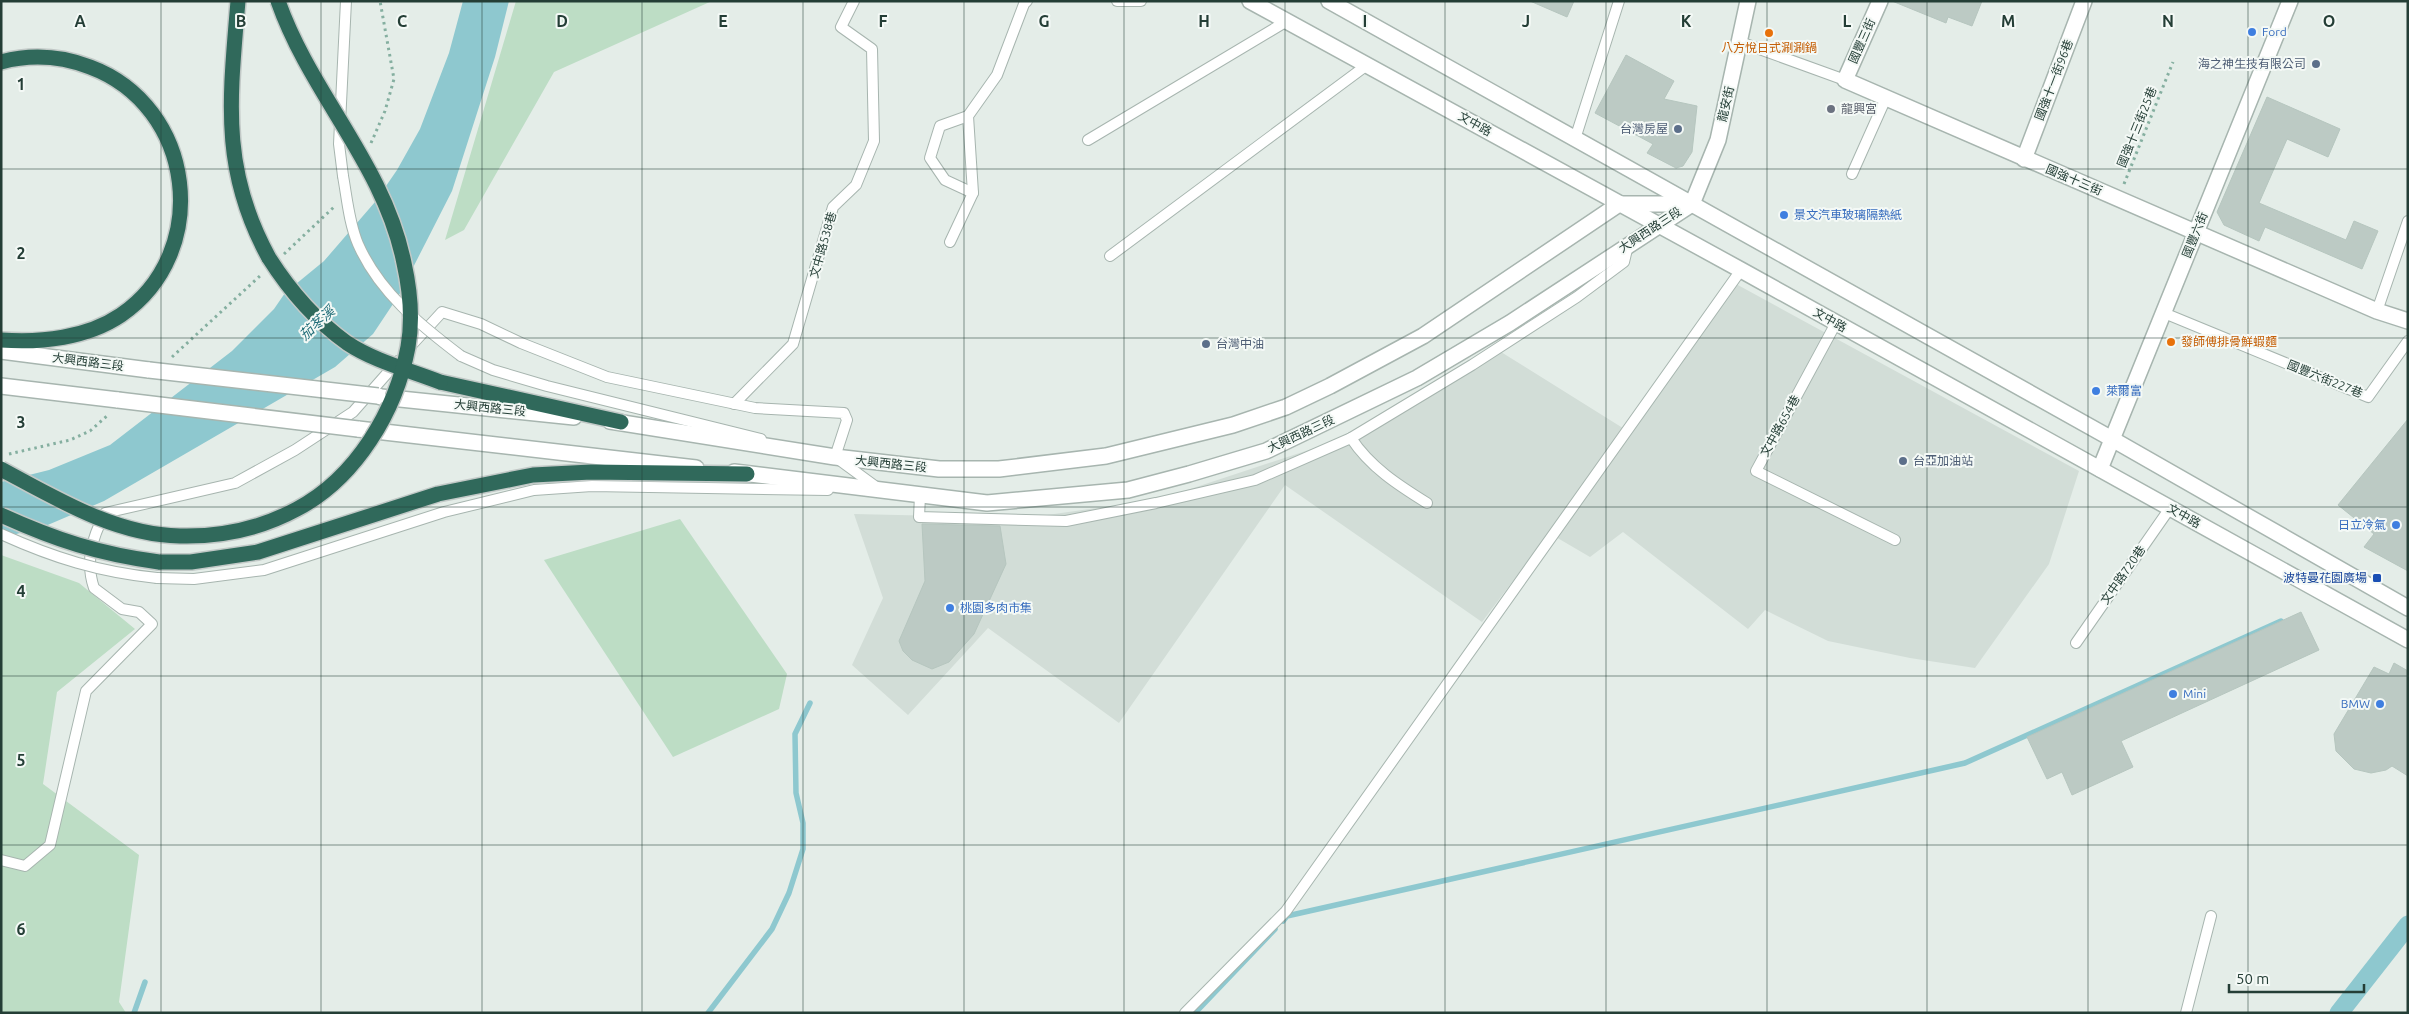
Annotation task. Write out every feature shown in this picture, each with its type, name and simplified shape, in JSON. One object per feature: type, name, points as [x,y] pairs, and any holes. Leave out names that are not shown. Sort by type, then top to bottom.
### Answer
[{"type":"highway","points":[[238,1],[233,62],[232,146],[237,177],[248,212],[272,262],[299,300],[348,343],[373,356],[440,382],[621,422]]},
{"type":"highway","points":[[1,469],[66,504],[109,521],[146,532],[180,536],[212,534],[246,529],[275,520],[300,508],[328,488],[352,464],[369,442],[384,416],[400,378],[408,346],[410,290],[393,219],[386,203],[356,147],[308,68],[287,28],[278,1]]},
{"type":"highway","points":[[1,62],[35,57],[59,58],[102,72],[123,84],[145,103],[160,125],[174,152],[180,188],[174,241],[165,264],[137,302],[120,316],[77,335],[49,339],[1,340]]},
{"type":"highway","points":[[1,516],[71,545],[117,557],[159,562],[191,562],[258,552],[438,494],[534,475],[591,472],[747,474]]},
{"type":"street","name":"文中路","points":[[1250,1],[1657,226],[1741,270],[2408,640]]},
{"type":"street","points":[[1329,1],[2112,438],[2408,608]]},
{"type":"street","name":"龍安街","points":[[1692,204],[1718,140],[1748,1]]},
{"type":"street","name":"國豐三街","points":[[1845,80],[1880,1]]},
{"type":"street","name":"國強十一街96巷","points":[[2024,159],[2084,1]]},
{"type":"street","name":"國豐六街","points":[[2100,469],[2290,1]]},
{"type":"street","name":"國強十三街","points":[[1845,80],[2377,311],[2408,322]]},
{"type":"street","name":"大興西路三段","points":[[1,351],[150,370],[621,422],[835,457],[939,469],[998,469],[1106,456],[1233,425],[1286,407],[1330,386],[1423,336],[1619,204],[1692,204]]},
{"type":"street","name":"大興西路三段","points":[[1,386],[115,406],[358,429],[987,503],[1128,490],[1266,451],[1417,378],[1510,323],[1629,243],[1692,204]]},
{"type":"street","points":[[2366,618],[2380,593]]},
{"type":"lane","points":[[346,1],[339,144],[348,210],[358,243],[374,273],[398,302],[423,327],[461,356],[493,370],[546,386],[835,457],[882,490]]},
{"type":"lane","name":"文中路538巷","points":[[734,404],[793,344],[833,207],[856,185],[874,141],[872,49],[840,27],[854,1]]},
{"type":"lane","points":[[973,194],[945,180],[930,158],[940,126],[968,116],[997,75],[1024,4],[1027,1]]},
{"type":"lane","points":[[1117,1],[1141,1]]},
{"type":"lane","points":[[1576,139],[1619,1]]},
{"type":"lane","points":[[1088,140],[1287,21]]},
{"type":"lane","name":"國強十三街","points":[[1740,42],[1845,80]]},
{"type":"lane","points":[[1110,256],[1367,65]]},
{"type":"lane","points":[[1852,174],[1886,98]]},
{"type":"lane","points":[[950,242],[973,194],[968,116]]},
{"type":"lane","points":[[2377,311],[2408,222]]},
{"type":"lane","points":[[920,496],[919,517],[1066,521],[1156,504],[1255,480],[1351,438],[1465,369],[1578,297],[1624,262],[1629,243]]},
{"type":"lane","points":[[1185,1013],[1286,911],[1741,270]]},
{"type":"lane","points":[[1,860],[24,866],[50,845],[86,691],[152,624],[139,612],[122,609],[94,588],[89,563],[94,534],[105,513],[235,483],[295,450],[353,412],[442,312],[481,324],[521,343],[607,377],[755,408],[844,413],[847,420],[835,457]]},
{"type":"lane","name":"國豐六街227巷","points":[[2164,313],[2368,397],[2408,341]]},
{"type":"lane","name":"文中路654巷","points":[[1836,323],[1756,471],[1895,540]]},
{"type":"lane","points":[[1351,438],[1364,456],[1397,484],[1427,503]]},
{"type":"lane","points":[[1,534],[67,560],[115,573],[157,578],[194,579],[264,570],[444,512],[534,490],[592,486],[882,490]]},
{"type":"lane","name":"文中路720巷","points":[[2076,643],[2170,508]]},
{"type":"lane","points":[[2186,1013],[2211,916]]},
{"type":"path","points":[[367,152],[385,111],[394,79],[380,1]]},
{"type":"path","name":"國強十三街25巷","points":[[2118,198],[2173,62]]},
{"type":"path","points":[[170,358],[336,204]]},
{"type":"path","points":[[1,456],[70,440],[90,431],[115,406]]},
{"type":"shaded area","points":[[1736,284],[2079,471],[2049,564],[1975,668],[1910,658],[1828,641],[1765,610],[1748,629],[1623,532],[1590,557],[1549,533],[1482,622],[1285,485],[1119,723],[988,628],[908,715],[852,665],[883,598],[854,514],[1026,518],[1160,499],[1339,440],[1501,352],[1626,430]]},
{"type":"green space","points":[[516,1],[712,1],[554,72],[464,230],[445,240]]},
{"type":"green space","points":[[680,519],[787,674],[779,709],[673,757],[544,560]]},
{"type":"green space","points":[[1,555],[79,583],[135,629],[57,692],[43,784],[139,855],[119,1002],[126,1013],[1,1013]]},
{"type":"water","name":"茄苳溪","points":[[463,1],[509,1],[495,57],[452,191],[399,295],[373,334],[335,367],[104,501],[43,527],[1,538],[1,482],[49,470],[110,445],[232,351],[274,309],[285,293],[324,261],[375,202],[397,170],[420,129],[449,53]]},
{"type":"building","points":[[1530,1],[1574,1],[1567,17]]},
{"type":"building","points":[[1892,1],[1982,1],[1972,26],[1948,17],[1946,23]]},
{"type":"building","points":[[1626,55],[1674,81],[1664,99],[1697,106],[1692,152],[1683,166],[1676,168],[1647,153],[1653,144],[1595,113]]},
{"type":"building","points":[[2267,97],[2340,129],[2328,157],[2287,139],[2259,203],[2346,240],[2354,221],[2378,231],[2362,269],[2265,227],[2259,241],[2224,225],[2217,212]]},
{"type":"building","points":[[2408,419],[2408,571],[2364,547],[2374,534],[2338,505]]},
{"type":"building","name":"桃園多肉市集","points":[[922,524],[1000,526],[1006,564],[974,634],[949,662],[932,669],[912,660],[903,651],[899,641],[925,581]]},
{"type":"building","name":"Mini","points":[[2301,612],[2319,650],[2121,741],[2133,767],[2072,795],[2062,772],[2047,779],[2027,737]]},
{"type":"building","name":"BMW","points":[[2394,663],[2408,671],[2408,776],[2392,766],[2386,770],[2371,773],[2354,769],[2336,751],[2334,734],[2374,667],[2389,674]]},
{"type":"waterway","points":[[1283,921],[1287,916],[1965,763],[2281,621]]},
{"type":"waterway","points":[[708,1013],[772,929],[789,893],[803,849],[803,823],[796,793],[795,734],[810,703]]},
{"type":"waterway","points":[[2339,1013],[2408,925]]},
{"type":"waterway","points":[[1195,1013],[1275,929]]},
{"type":"waterway","points":[[134,1013],[145,982]]},
{"type":"place","name":"Ford","points":[[2252,32]]},
{"type":"place","name":"八方悅日式涮涮鍋","points":[[1769,33]]},
{"type":"place","name":"海之神生技有限公司","points":[[2316,64]]},
{"type":"place","name":"龍興宮","points":[[1831,109]]},
{"type":"place","name":"台灣房屋","points":[[1678,129]]},
{"type":"place","name":"景文汽車玻璃隔熱紙","points":[[1784,215]]},
{"type":"place","name":"發師傅排骨鮮蝦麵","points":[[2171,342]]},
{"type":"place","name":"台灣中油","points":[[1206,344]]},
{"type":"place","name":"萊爾富","points":[[2096,391]]},
{"type":"place","name":"台亞加油站","points":[[1903,461]]},
{"type":"place","name":"日立冷氣","points":[[2396,525]]},
{"type":"place","name":"波特曼花園廣場","points":[[2377,578]]},
{"type":"place","name":"桃園多肉市集","points":[[950,608]]},
{"type":"place","name":"Mini","points":[[2173,694]]},
{"type":"place","name":"BMW","points":[[2380,704]]}]
